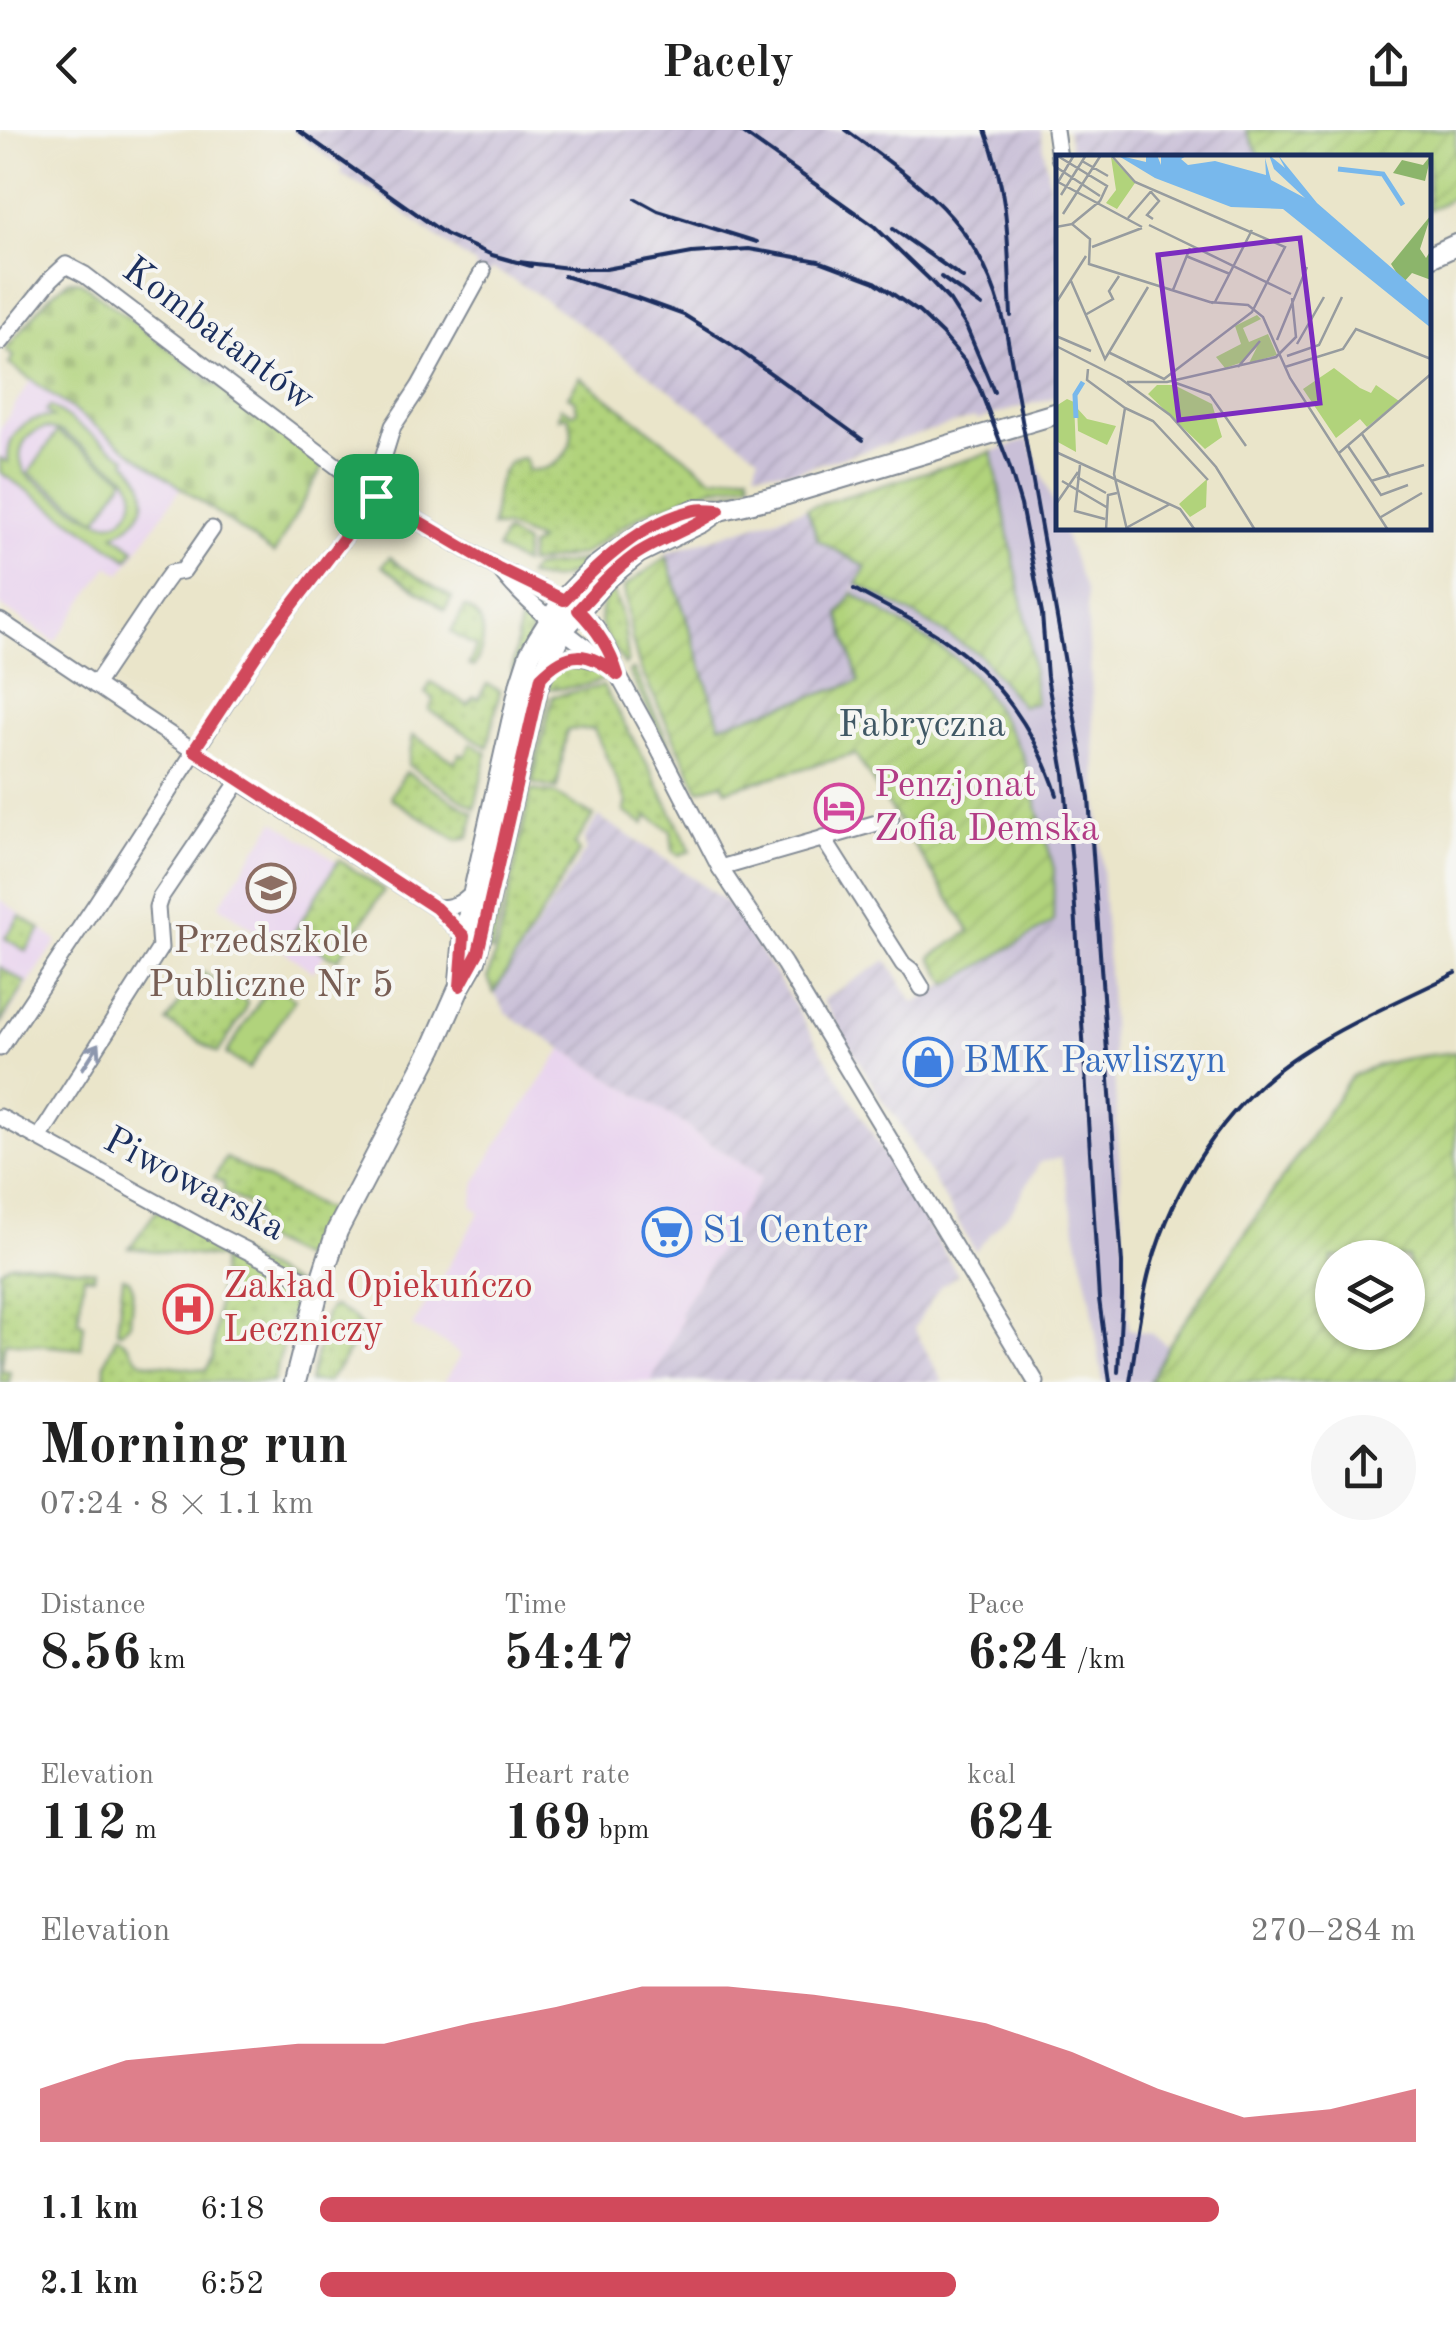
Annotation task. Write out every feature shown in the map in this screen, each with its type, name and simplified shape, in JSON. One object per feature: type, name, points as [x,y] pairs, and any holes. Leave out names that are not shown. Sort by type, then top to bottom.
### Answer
[{"type":"main road","points":[[1431,257],[1456,245]]},
{"type":"main road","points":[[460,986],[464,936],[521,682],[530,654],[556,626],[594,568],[646,531],[697,509],[713,514],[1056,413]]},
{"type":"main road","points":[[295,1382],[330,1248],[345,1212],[478,953],[556,626]]},
{"type":"street","points":[[1054,130],[1059,155]]},
{"type":"street","name":"Kombatantów","points":[[0,342],[66,266],[85,275],[376,496],[498,568]]},
{"type":"street","points":[[0,1048],[271,633],[376,496],[393,426],[483,271]]},
{"type":"street","points":[[95,684],[163,584],[171,574],[183,571],[212,529]]},
{"type":"street","points":[[498,568],[571,605],[594,626],[611,654],[611,670]]},
{"type":"street","points":[[498,568],[556,626],[611,670],[653,738],[720,868],[794,980],[1036,1382]]},
{"type":"street","points":[[0,621],[436,908],[464,936]]},
{"type":"street","points":[[541,677],[555,662],[568,656],[583,656],[611,670]]},
{"type":"street","name":"Piwowarska","points":[[39,1138],[160,948],[160,898],[239,781]]},
{"type":"street","points":[[720,868],[891,819]]},
{"type":"street","points":[[823,838],[902,964],[911,970],[922,988]]},
{"type":"street","points":[[436,908],[462,904],[474,892]]},
{"type":"street","name":"Piwowarska","points":[[0,1117],[319,1287]]},
{"type":"shaded area","points":[[291,130],[1041,130],[1056,228],[1056,397],[796,471],[755,471],[759,456],[605,342],[493,269],[486,276],[475,269],[477,265],[383,197],[340,174],[343,168]]},
{"type":"shaded area","points":[[1067,130],[1247,130],[1260,155],[1072,155]]},
{"type":"shaded area","points":[[31,380],[181,488],[121,574],[108,566],[55,642],[0,605],[0,429]]},
{"type":"shaded area","points":[[1029,439],[1056,513],[1056,530],[1063,530],[1086,592],[1129,1329],[1151,1333],[1168,1346],[1149,1382],[1103,1382],[1091,1301],[1061,1158],[1040,1162],[1012,1210],[975,1251],[965,1234],[1013,1172],[1037,1110],[1050,1043],[1054,869],[954,657],[853,593],[857,584],[918,617],[980,655],[1022,706],[1036,703],[1029,635],[992,452]]},
{"type":"shaded area","points":[[807,508],[818,540],[866,568],[839,614],[860,682],[720,725],[666,553]]},
{"type":"shaded area","points":[[598,816],[730,905],[777,977],[958,1275],[940,1286],[914,1328],[943,1382],[651,1382],[682,1321],[680,1312],[763,1177],[507,1014],[494,993],[586,850],[584,839]]},
{"type":"shaded area","points":[[275,821],[371,884],[313,972],[219,905]]},
{"type":"shaded area","points":[[0,899],[57,941],[0,1027]]},
{"type":"shaded area","points":[[1053,922],[1050,1043],[1037,1111],[1013,1172],[965,1234],[822,1000],[887,960],[914,1003]]},
{"type":"shaded area","points":[[563,1049],[763,1177],[680,1312],[682,1322],[651,1382],[444,1382],[461,1355],[412,1327],[480,1212],[472,1206],[476,1182]]},
{"type":"green space","points":[[1246,130],[1456,130],[1456,196],[1431,209],[1431,155],[1259,155]]},
{"type":"green space","points":[[69,280],[81,282],[323,466],[274,554],[9,364],[13,356],[5,350],[48,298]]},
{"type":"green space","points":[[580,377],[713,478],[749,473],[751,481],[713,488],[647,512],[583,554],[528,564],[530,546],[539,541],[505,527],[492,527],[498,484],[506,466],[514,460],[524,458],[527,470],[538,470],[564,455],[571,427],[568,416],[559,418],[561,407],[577,411],[575,400],[568,396]]},
{"type":"green space","points":[[50,406],[127,458],[125,461],[135,470],[144,491],[141,511],[126,528],[114,534],[135,549],[128,559],[0,472],[0,458],[8,462],[14,435],[26,423],[53,417],[46,411]],"holes":[[[46,428],[62,432],[127,477],[133,499],[124,516],[108,523],[89,517],[26,474],[21,459],[26,439]]]},
{"type":"green space","points":[[57,432],[125,478],[97,520],[29,473]]},
{"type":"green space","points":[[992,452],[1029,635],[1036,703],[1022,706],[980,655],[857,584],[866,567],[818,540],[807,508]]},
{"type":"green space","points":[[754,487],[693,502],[591,559],[630,527],[663,510],[699,498]]},
{"type":"green space","points":[[505,532],[525,544],[523,564],[497,549]]},
{"type":"green space","points":[[390,557],[452,598],[445,610],[382,566]]},
{"type":"green space","name":"Fabryczna","points":[[667,557],[720,725],[859,682],[839,614],[853,593],[954,657],[978,680],[1023,755],[1054,869],[1053,922],[948,985],[931,957],[970,931],[855,754],[726,790],[722,783],[699,790],[640,668],[624,587]]},
{"type":"green space","points":[[587,563],[559,578],[528,576],[533,568]]},
{"type":"green space","points":[[610,589],[624,624],[628,661],[625,665],[602,629],[601,611]]},
{"type":"green space","points":[[513,596],[524,605],[532,624],[514,676],[520,619]]},
{"type":"green space","points":[[465,607],[482,626],[481,651],[474,667],[469,665],[476,647],[451,632]]},
{"type":"green space","points":[[566,663],[597,667],[608,676],[578,686],[546,688],[549,677]]},
{"type":"green space","points":[[633,669],[692,793],[629,672]]},
{"type":"green space","points":[[431,682],[468,705],[474,697],[478,699],[487,684],[500,691],[488,747],[429,710],[434,699],[425,693]]},
{"type":"green space","points":[[603,686],[691,851],[679,855],[673,852],[671,831],[648,816],[644,824],[624,812],[627,803],[594,729],[567,730],[557,789],[532,783],[553,696]]},
{"type":"green space","points":[[543,693],[548,697],[492,951],[485,949]]},
{"type":"green space","points":[[413,735],[455,762],[460,754],[465,757],[471,743],[487,753],[475,808],[408,765]]},
{"type":"green space","points":[[406,772],[474,813],[469,837],[457,840],[392,799]]},
{"type":"green space","points":[[531,790],[554,793],[593,816],[575,844],[579,852],[494,993],[488,978]]},
{"type":"green space","points":[[339,860],[384,890],[338,959],[294,932]]},
{"type":"green space","points":[[20,916],[41,929],[26,951],[5,938]]},
{"type":"green space","points":[[0,967],[26,983],[0,1024]]},
{"type":"green space","points":[[200,971],[247,1002],[218,1053],[167,1022]]},
{"type":"green space","points":[[271,983],[295,999],[249,1069],[226,1054]]},
{"type":"green space","points":[[1456,1052],[1456,1382],[1149,1382],[1168,1346],[1352,1076],[1416,1057]]},
{"type":"green space","points":[[226,1158],[330,1212],[304,1259],[254,1235],[255,1209],[224,1191],[224,1183],[214,1178]]},
{"type":"green space","points":[[157,1210],[296,1285],[297,1294],[273,1382],[104,1382],[105,1362],[116,1337],[142,1362],[206,1370],[212,1359],[222,1258],[129,1248]]},
{"type":"green space","points":[[10,1264],[95,1271],[94,1277],[84,1276],[78,1321],[84,1324],[81,1349],[5,1342],[1,1370],[10,1371],[9,1382],[0,1382],[0,1270]]},
{"type":"green space","points":[[123,1277],[129,1279],[133,1288],[130,1323],[121,1332],[117,1331]]},
{"type":"green space","points":[[335,1307],[350,1315],[367,1332],[367,1337],[361,1334],[328,1382],[309,1382],[326,1314]]},
{"type":"railway","points":[[298,130],[445,234],[492,255],[531,266]]},
{"type":"railway","points":[[739,130],[874,226],[929,279],[966,326],[994,392]]},
{"type":"railway","points":[[846,130],[948,213],[982,263],[1006,330],[1089,798],[1122,1263],[1118,1372]]},
{"type":"railway","points":[[985,130],[1003,199],[1011,316]]},
{"type":"railway","points":[[636,199],[658,211],[757,242]]},
{"type":"railway","points":[[893,229],[963,278]]},
{"type":"railway","points":[[519,262],[606,269],[692,253],[749,249],[819,261],[875,282],[919,312],[964,360],[979,387],[1021,505],[1042,614],[1047,677],[1064,773],[1099,1299],[1110,1382]]},
{"type":"railway","points":[[564,276],[684,315],[863,440]]},
{"type":"railway","points":[[941,277],[982,306]]},
{"type":"railway","points":[[854,589],[932,632],[981,670],[1027,728],[1057,795]]},
{"type":"railway","points":[[1130,1382],[1144,1297],[1160,1237],[1188,1177],[1226,1121],[1273,1074],[1300,1054],[1357,1021],[1456,973]]},
{"type":"place","name":"Penzjonat Zofia Demska","points":[[839,808]]},
{"type":"place","name":"Przedszkole Publiczne Nr 5","points":[[271,888]]},
{"type":"place","name":"BMK Pawliszyn","points":[[928,1062]]},
{"type":"place","name":"S1 Center","points":[[667,1232]]},
{"type":"place","name":"Zakład Opiekuńczo Leczniczy","points":[[188,1309]]},
{"type":"route","points":[[376,496],[498,568],[564,600],[594,568],[646,531],[697,509],[719,510],[638,554],[605,580],[578,610],[594,626],[618,675],[605,664],[583,656],[568,656],[555,662],[541,677],[478,953],[460,986],[464,936],[436,908],[194,750],[271,633],[376,496]]}]
